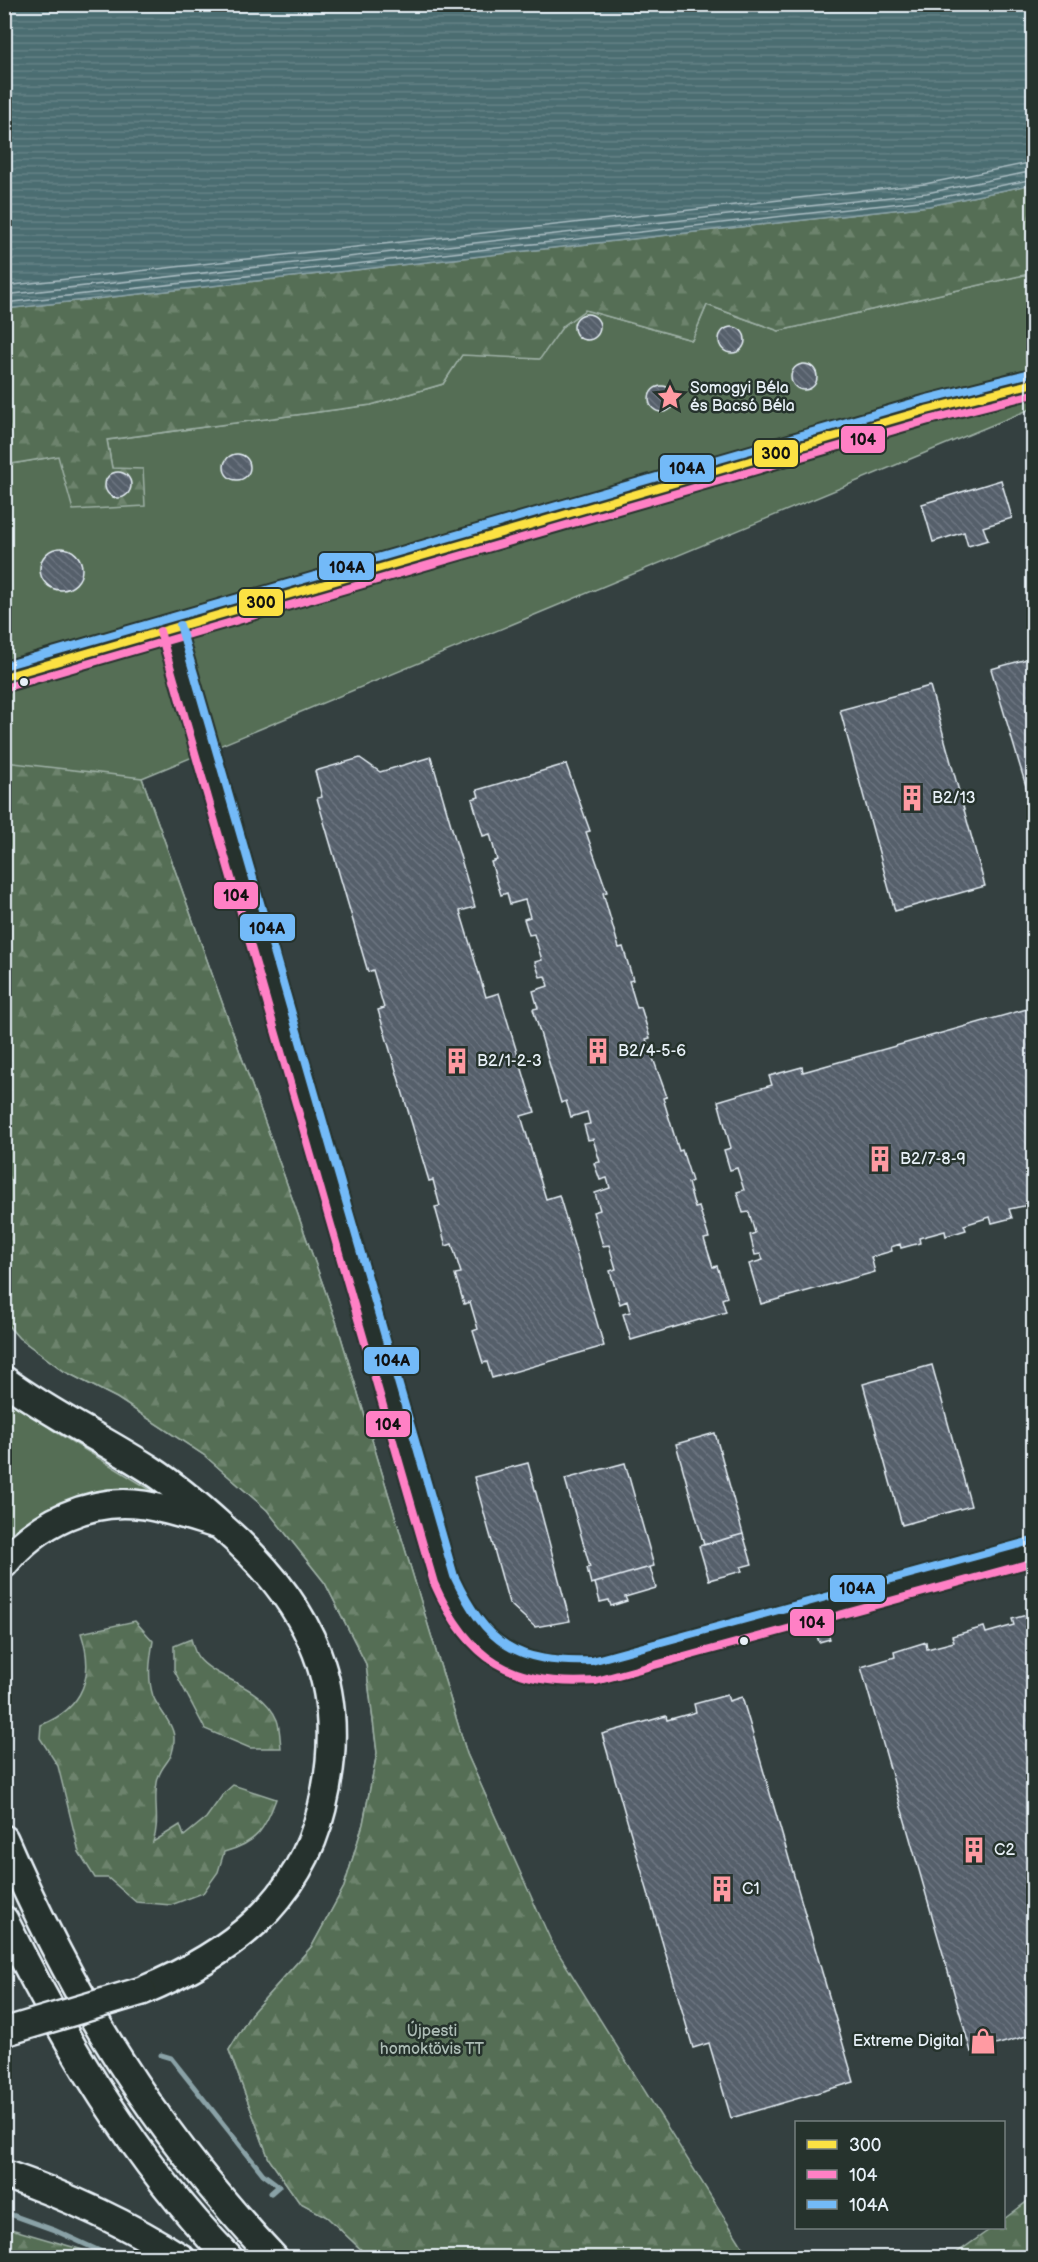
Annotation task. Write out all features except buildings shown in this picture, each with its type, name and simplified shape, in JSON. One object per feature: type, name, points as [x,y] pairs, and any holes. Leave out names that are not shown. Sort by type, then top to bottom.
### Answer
[{"type":"highway","points":[[4,1380],[151,1470],[195,1500],[254,1555],[285,1592],[307,1629],[321,1663],[330,1698],[332,1766],[319,1823],[305,1854],[272,1905],[222,1952],[181,1975],[142,1991],[4,2032]]},
{"type":"highway","points":[[4,1564],[31,1536],[48,1525],[77,1512],[105,1505],[143,1505],[221,1526]]},
{"type":"highway","points":[[4,1839],[38,1918],[63,1967],[126,2074],[204,2180],[274,2258]]},
{"type":"highway","points":[[4,1920],[67,2040],[112,2111],[155,2170],[229,2258]]},
{"type":"highway","points":[[4,2174],[99,2211],[181,2258]]},
{"type":"main road","points":[[4,677],[926,410],[1034,383]]},
{"type":"street","points":[[170,628],[444,1580],[467,1624],[490,1647],[523,1666],[552,1673],[594,1671],[1034,1551]]},
{"type":"green space","points":[[1033,184],[1033,273],[779,331],[707,305],[692,340],[585,310],[563,326],[540,359],[462,355],[443,384],[371,405],[107,440],[112,468],[143,469],[145,506],[73,510],[58,456],[5,465],[5,309],[929,206]]},
{"type":"green space","points":[[1033,273],[1033,408],[142,778],[337,1324],[467,1754],[551,1943],[642,2089],[369,2257],[327,2217],[299,2202],[269,2159],[229,2050],[251,2014],[312,1946],[344,1887],[363,1824],[377,1753],[366,1664],[325,1583],[267,1510],[204,1455],[117,1398],[64,1371],[19,1338],[5,1322],[5,465],[58,456],[112,468],[107,440],[371,405],[443,384],[462,354],[539,359],[563,326],[585,310],[692,340],[707,305],[779,331]]},
{"type":"green space","name":"Újpesti homoktövis TT","points":[[5,762],[142,778],[337,1324],[467,1754],[552,1943],[749,2257],[369,2257],[327,2217],[299,2202],[269,2159],[229,2050],[251,2014],[312,1946],[344,1887],[363,1824],[377,1753],[366,1664],[325,1583],[267,1510],[204,1455],[117,1398],[64,1371],[19,1338],[5,1322]]},
{"type":"green space","points":[[5,1395],[54,1431],[164,1498],[63,1504],[38,1515],[16,1529],[5,1541]]},
{"type":"green space","points":[[135,1621],[153,1641],[150,1668],[151,1689],[174,1737],[173,1751],[160,1772],[156,1786],[156,1826],[153,1842],[180,1825],[184,1836],[206,1818],[224,1793],[233,1785],[276,1799],[268,1819],[258,1833],[244,1844],[224,1852],[218,1872],[203,1893],[171,1905],[136,1902],[108,1878],[95,1878],[79,1852],[58,1766],[40,1738],[41,1725],[56,1718],[67,1709],[82,1688],[87,1663],[81,1633]]},
{"type":"green space","points":[[191,1639],[197,1655],[206,1665],[250,1690],[270,1708],[278,1723],[281,1748],[250,1748],[205,1729],[174,1670],[174,1646]]},
{"type":"green space","points":[[1033,2197],[1033,2257],[951,2257],[991,2229],[1005,2229],[1005,2218]]},
{"type":"green space","points":[[4,2227],[107,2257],[5,2257]]},
{"type":"water","points":[[4,5],[1033,5],[1033,184],[929,206],[5,309]]},
{"type":"waterway","points":[[161,2055],[171,2058],[263,2174],[279,2186],[271,2193]]},
{"type":"waterway","points":[[4,2212],[54,2230],[115,2258]]},
{"type":"transit line","name":"104A","points":[[4,666],[923,400],[1031,373]]},
{"type":"transit line","name":"300","points":[[4,677],[926,410],[1034,383]]},
{"type":"transit line","name":"104","points":[[7,687],[929,420],[1034,394]]},
{"type":"transit line","name":"104A","points":[[180,625],[454,1576],[478,1618],[492,1634],[506,1645],[543,1659],[592,1661],[1031,1541]]},
{"type":"transit line","name":"104","points":[[160,631],[434,1583],[447,1610],[462,1632],[496,1663],[516,1673],[566,1682],[596,1681],[1034,1562]]},
{"type":"place","name":"Somogyi Béla és Bacsó Béla","points":[[670,397]]},
{"type":"place","name":"B2/13","points":[[912,798]]},
{"type":"place","name":"B2/4-5-6","points":[[598,1051]]},
{"type":"place","name":"B2/1-2-3","points":[[457,1061]]},
{"type":"place","name":"B2/7-8-9","points":[[880,1159]]},
{"type":"place","name":"C2","points":[[974,1850]]},
{"type":"place","name":"C1","points":[[722,1889]]},
{"type":"place","name":"Extreme Digital","points":[[983,2041]]}]
